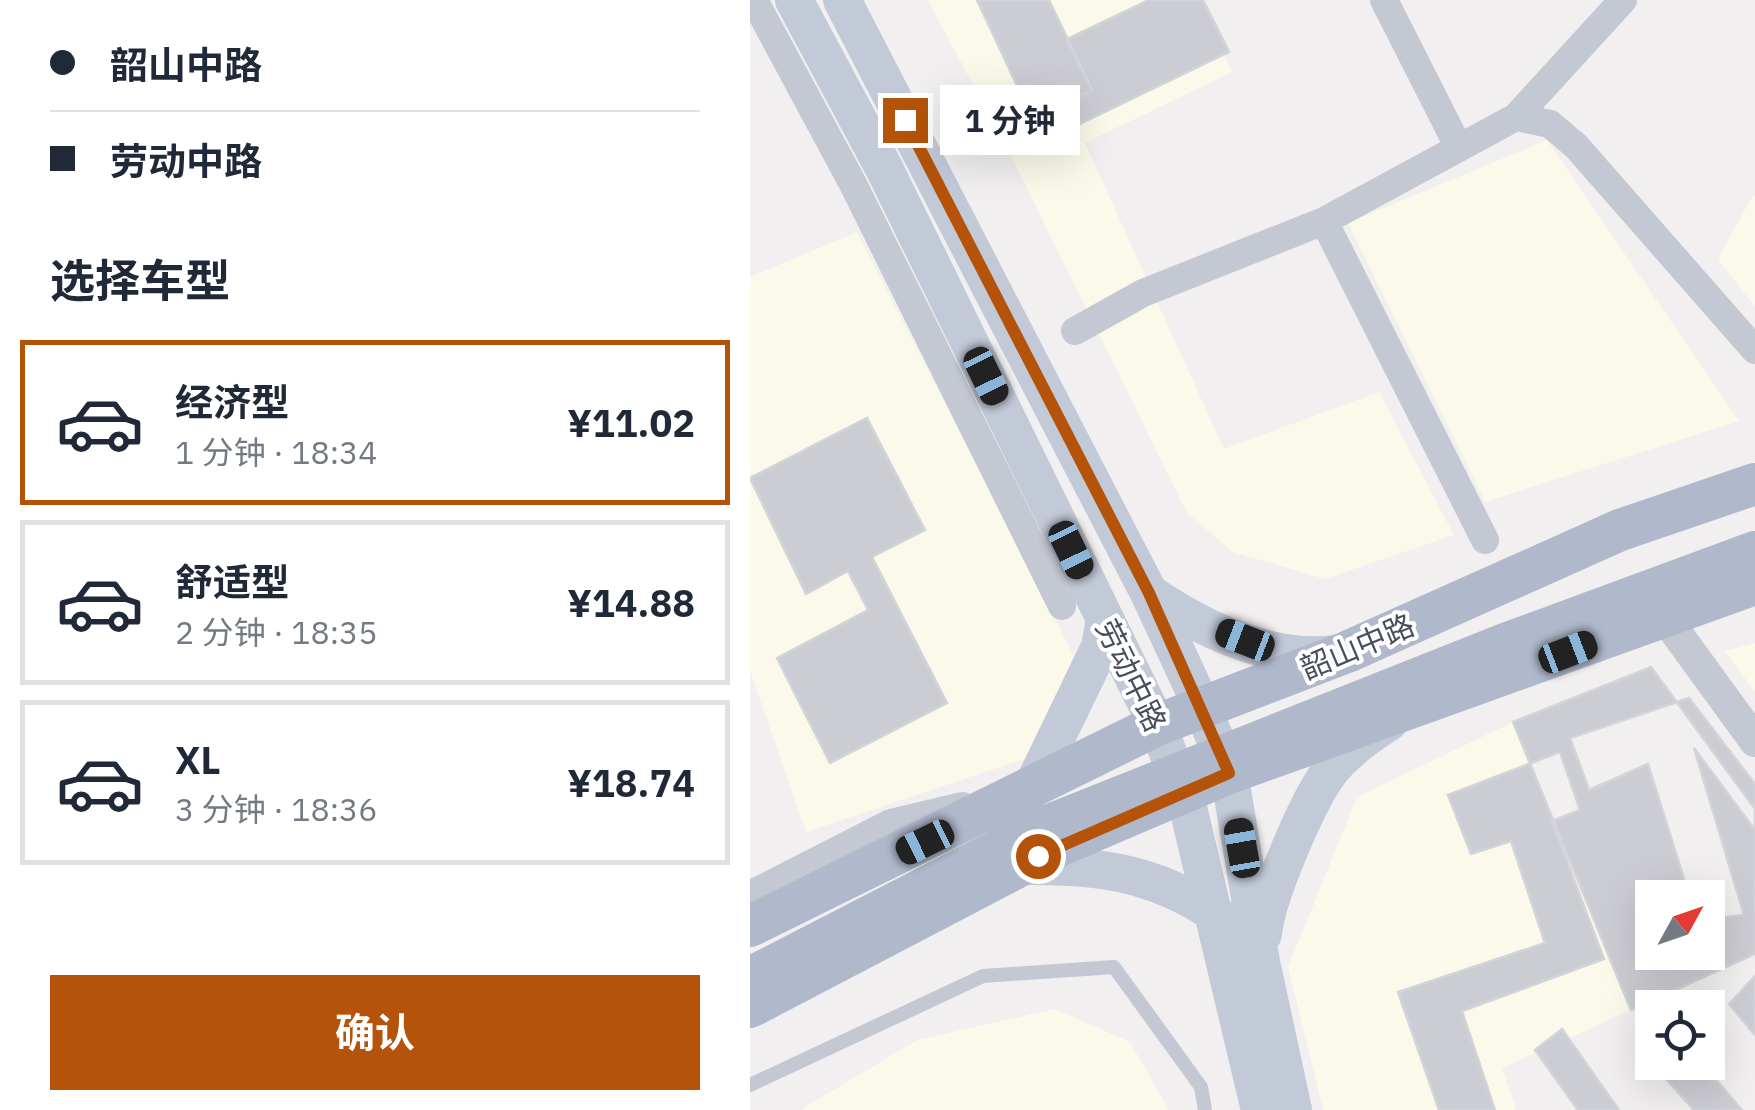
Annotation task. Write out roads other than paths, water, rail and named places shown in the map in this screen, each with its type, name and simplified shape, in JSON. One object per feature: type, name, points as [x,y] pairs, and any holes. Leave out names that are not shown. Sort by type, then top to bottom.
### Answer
[{"type":"main road","name":"劳动中路","points":[[794,0],[884,168],[1157,725],[1185,795],[1217,915],[1260,1110]]},
{"type":"main road","name":"劳动中路","points":[[845,1],[1149,593],[1202,706],[1229,773],[1261,962],[1294,1110]]},
{"type":"main road","name":"韶山中路","points":[[750,926],[1030,792],[1157,725],[1347,652],[1620,530],[1755,484]]},
{"type":"main road","name":"韶山中路","points":[[750,959],[1030,815],[1499,628],[1755,534]]},
{"type":"main road","name":"韶山中路","points":[[750,978],[1038,830],[1505,644],[1755,552]]},
{"type":"main road","points":[[750,1007],[1020,866],[1229,773],[1755,584]]},
{"type":"main road","points":[[1149,593],[1186,618],[1274,652],[1306,658],[1347,652]]},
{"type":"main road","points":[[1030,792],[1100,646],[1105,619]]},
{"type":"main road","points":[[1261,962],[1265,907],[1328,773],[1356,744],[1402,712]]},
{"type":"main road","points":[[1020,866],[1096,865],[1182,891],[1217,915]]},
{"type":"street","points":[[754,0],[853,184],[1062,606]]},
{"type":"street","points":[[1384,0],[1459,148]]},
{"type":"street","points":[[1075,331],[1143,293],[1324,221],[1516,116],[1623,0]]},
{"type":"street","points":[[1516,116],[1550,124],[1576,146],[1755,350]]},
{"type":"street","points":[[1324,221],[1485,540]]},
{"type":"street","points":[[1664,616],[1755,741]]},
{"type":"street","points":[[750,897],[891,825],[1030,792]]},
{"type":"lane","points":[[750,1085],[982,976],[1114,968],[1202,1087],[1205,1110]]}]
